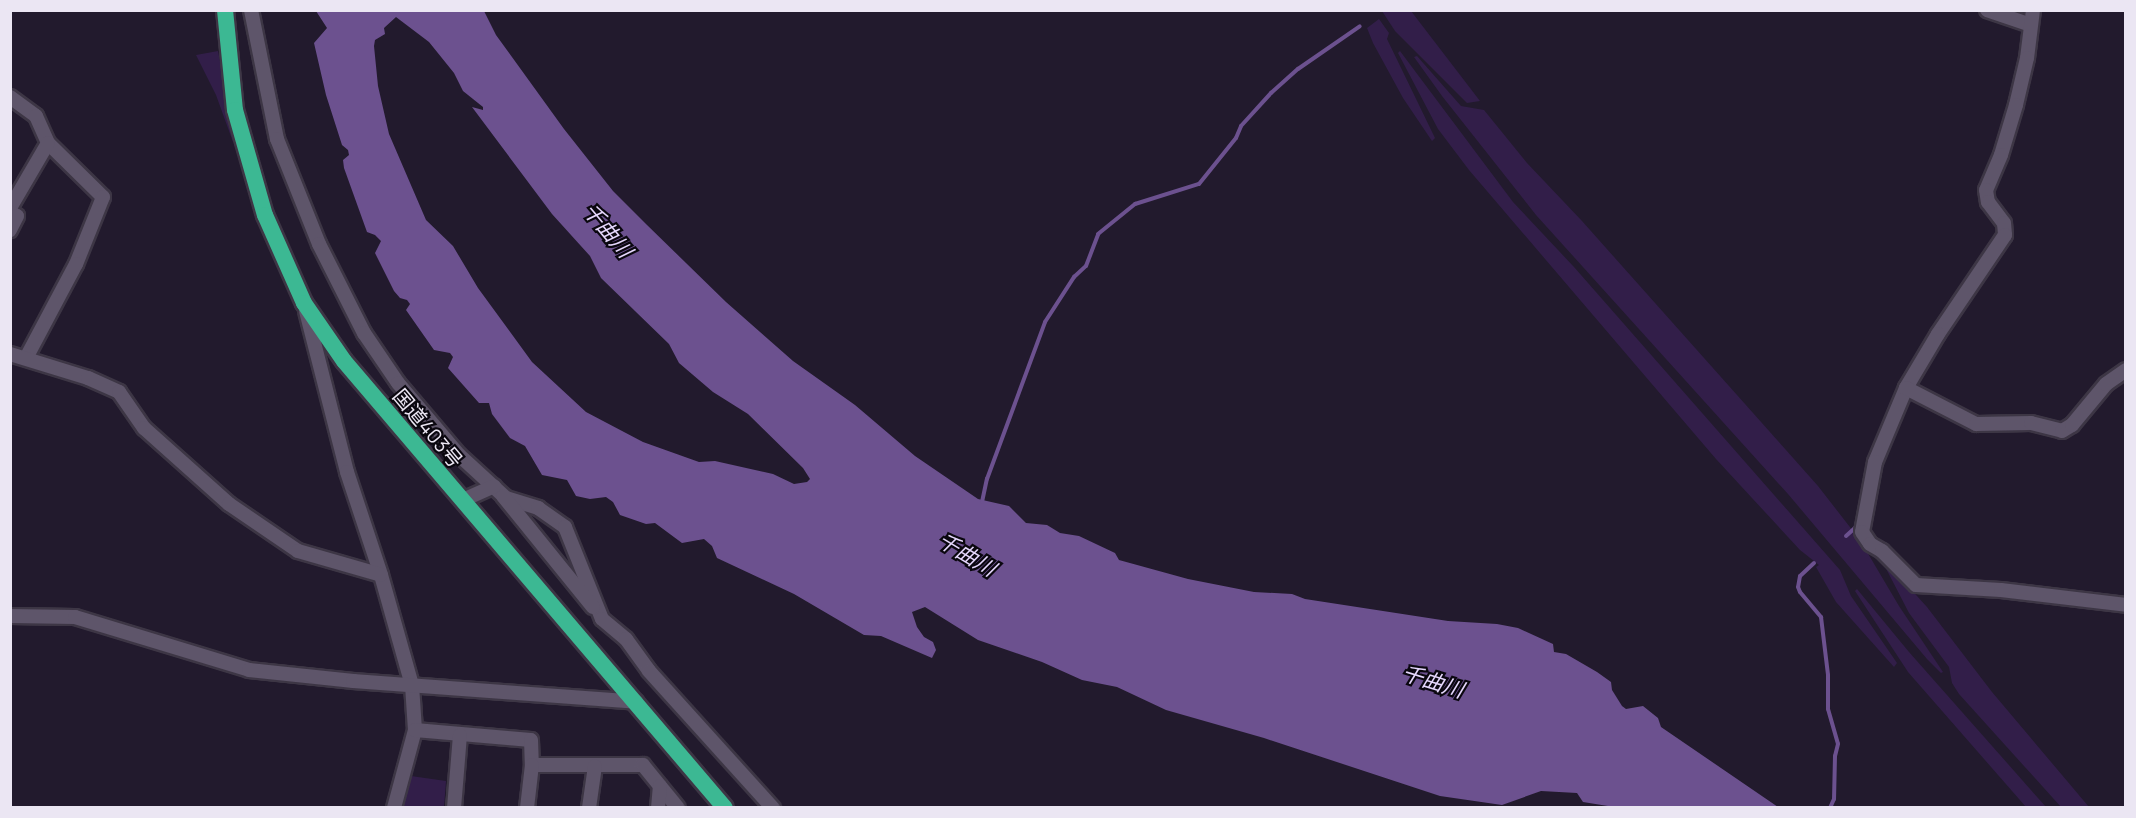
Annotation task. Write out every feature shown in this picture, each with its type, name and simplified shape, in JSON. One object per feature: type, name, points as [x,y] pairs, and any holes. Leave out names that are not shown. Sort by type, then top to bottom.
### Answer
[{"type":"highway","name":"国道403号","points":[[225,10],[234,110],[265,215],[304,303],[344,361],[725,807]]},
{"type":"street","points":[[251,10],[277,138],[340,291],[364,333],[398,383],[459,455],[506,498],[538,508],[566,527],[602,619]]},
{"type":"street","points":[[1987,10],[2031,26]]},
{"type":"street","points":[[2033,10],[2026,65],[2016,105],[2001,155],[1986,190],[1988,202],[2004,224],[2005,236],[1938,334],[1906,388],[1875,462],[1862,532],[1870,544],[1882,551],[1916,585],[2001,590],[2126,605]]},
{"type":"street","points":[[10,97],[36,116],[48,143],[104,197],[76,264],[26,358]]},
{"type":"street","points":[[10,230],[17,216],[10,210],[48,143]]},
{"type":"street","points":[[304,303],[347,472],[381,575],[412,685],[414,730],[394,807]]},
{"type":"street","points":[[10,354],[88,378],[119,392],[144,428],[230,504],[298,550],[381,575]]},
{"type":"street","points":[[1906,388],[1976,424],[2031,423],[2062,431],[2072,425],[2106,384],[2126,370]]},
{"type":"street","points":[[463,500],[496,488]]},
{"type":"street","points":[[496,488],[602,619],[626,639],[649,671],[772,807]]},
{"type":"street","points":[[10,616],[75,617],[249,670],[636,702]]},
{"type":"street","points":[[414,730],[531,740],[532,765],[527,807]]},
{"type":"street","points":[[454,807],[460,735]]},
{"type":"street","points":[[532,765],[643,765],[678,807]]},
{"type":"street","points":[[589,807],[595,766]]},
{"type":"street","points":[[658,807],[660,786]]},
{"type":"shaded area","points":[[1382,11],[1411,11],[1480,101],[1467,103],[1395,31]]},
{"type":"shaded area","points":[[1379,19],[1389,33],[1387,39],[1435,138],[1432,141],[1403,98],[1373,43],[1367,28]]},
{"type":"shaded area","points":[[218,51],[236,141],[233,142],[216,95],[196,55]]},
{"type":"shaded area","points":[[1400,51],[1513,202],[1574,267],[1840,570],[1851,596],[1897,663],[1894,667],[1836,602],[1816,567],[1819,565],[1800,550],[1716,459],[1469,170],[1438,129],[1398,53]]},
{"type":"shaded area","points":[[1417,56],[1461,106],[1484,110],[1527,163],[1582,221],[1818,486],[1860,540],[1899,606],[1943,672],[1941,673],[1927,659],[1788,494],[1536,215],[1442,96],[1414,57]]},
{"type":"shaded area","points":[[1878,553],[1927,607],[1992,692],[2089,807],[2061,807],[1959,694],[1952,683],[1949,667],[1909,613]]},
{"type":"shaded area","points":[[1857,589],[1909,652],[2046,807],[2026,807],[1908,672],[1855,591]]},
{"type":"shaded area","points":[[411,776],[446,781],[444,807],[400,807]]},
{"type":"water","name":"千曲川","points":[[316,11],[484,11],[496,35],[564,129],[613,191],[646,224],[726,302],[793,361],[855,405],[915,456],[978,499],[1009,506],[1026,523],[1047,525],[1060,533],[1079,536],[1115,553],[1119,560],[1188,579],[1254,592],[1292,594],[1305,599],[1448,621],[1497,624],[1518,628],[1553,644],[1554,652],[1566,654],[1597,672],[1611,682],[1612,690],[1626,709],[1643,706],[1658,718],[1661,727],[1778,807],[1614,807],[1583,802],[1577,793],[1541,791],[1502,805],[1440,796],[1264,738],[1166,710],[1117,687],[1082,680],[1042,662],[978,640],[925,607],[912,612],[917,627],[924,637],[933,642],[936,650],[932,658],[881,636],[864,635],[794,594],[717,558],[712,546],[704,539],[682,543],[655,523],[646,524],[620,515],[613,502],[606,497],[590,499],[576,496],[567,480],[542,475],[525,446],[510,438],[492,414],[489,403],[479,403],[448,368],[453,357],[450,353],[434,350],[406,310],[410,304],[394,291],[375,253],[381,241],[375,235],[367,232],[344,168],[343,160],[349,155],[348,150],[342,145],[326,95],[314,43],[327,28]],"holes":[[[396,17],[429,42],[454,73],[463,91],[483,107],[483,110],[472,107],[552,214],[590,256],[601,278],[669,344],[679,363],[713,392],[748,414],[803,468],[810,479],[807,482],[794,484],[773,474],[715,461],[699,462],[643,442],[586,412],[532,362],[478,288],[453,246],[426,220],[389,134],[378,86],[375,40],[385,34],[384,28]]]},
{"type":"waterway","points":[[982,502],[987,479],[1045,322],[1074,277],[1086,266],[1098,234],[1135,204],[1199,184],[1236,138],[1241,126],[1271,93],[1298,69],[1360,26]]},
{"type":"waterway","points":[[1846,536],[1856,527],[1857,522]]},
{"type":"waterway","points":[[1814,563],[1800,576],[1798,587],[1821,617],[1828,675],[1828,709],[1838,744],[1835,756],[1834,799],[1830,808]]}]
